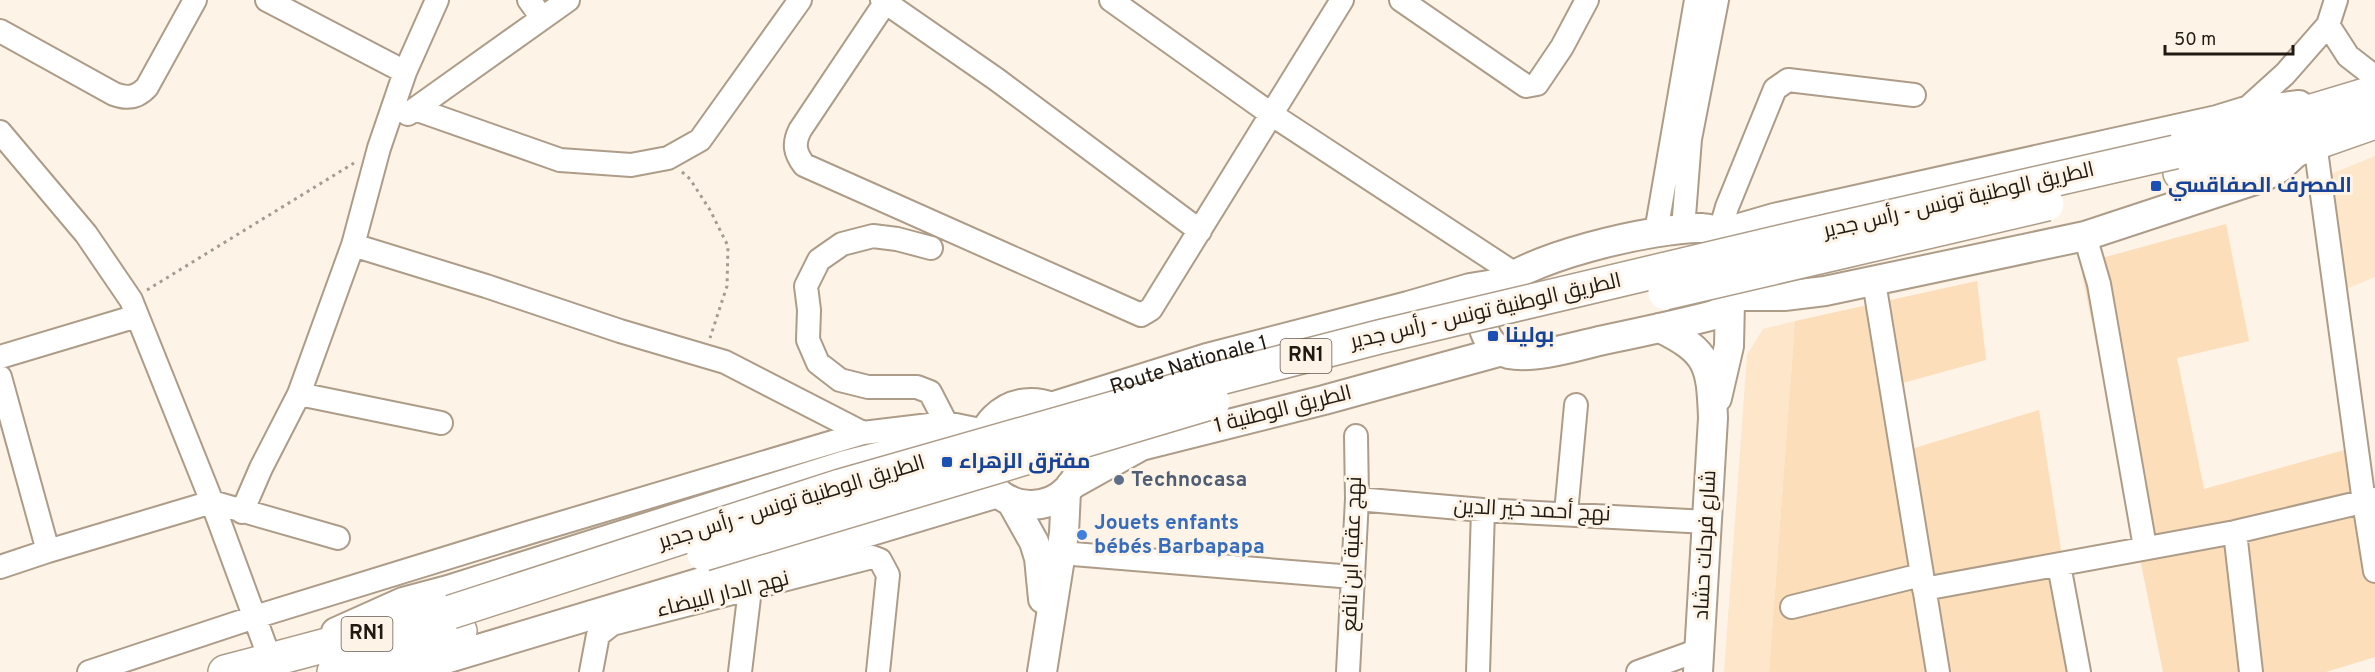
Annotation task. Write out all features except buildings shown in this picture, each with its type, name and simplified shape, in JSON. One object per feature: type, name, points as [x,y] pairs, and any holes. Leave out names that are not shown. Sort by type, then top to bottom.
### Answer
[{"type":"highway","name":"الطريق الوطنية تونس - رأس جدير","points":[[2177,163],[2375,92]]},
{"type":"highway","name":"الطريق الوطنية تونس - رأس جدير","points":[[334,672],[455,622],[840,486],[1212,380],[1379,337],[1778,242],[2177,163],[2308,145],[2375,122]]},
{"type":"highway","name":"الطريق الوطنية تونس - رأس جدير","points":[[225,672],[277,657],[455,622]]},
{"type":"main road","points":[[1713,418],[1729,346],[1731,298],[1729,259],[1719,234],[1786,215],[2205,123],[2243,112],[2293,105],[2340,103]]},
{"type":"main road","points":[[1731,298],[1784,296],[1874,282],[2085,236],[2261,178],[2278,170],[2308,145]]},
{"type":"main road","name":"Route Nationale 1","points":[[1051,407],[1207,358],[1508,278],[1584,249],[1669,230],[1709,229],[1719,234]]},
{"type":"main road","points":[[1508,278],[1486,298],[1482,319],[1488,339],[1494,347],[1520,355],[1660,328],[1714,315],[1724,308],[1731,298]]},
{"type":"main road","points":[[1660,328],[1690,344],[1704,361],[1710,381],[1713,418]]},
{"type":"main road","name":"الطريق الوطنية 1","points":[[1004,497],[1025,504],[1040,504],[1054,499],[1141,446],[1356,392],[1502,351]]},
{"type":"main road","name":"RN1","points":[[983,437],[1002,412],[1013,406],[1039,403],[1051,407]]},
{"type":"main road","points":[[1042,672],[1066,522],[1069,488],[1080,468],[1082,450],[1077,432],[1066,417],[1051,407]]},
{"type":"main road","name":"شارع فرحات حشاد","points":[[1698,661],[1713,418]]},
{"type":"main road","points":[[277,657],[403,602],[448,590],[845,465],[944,441],[983,437],[980,456],[982,470],[988,482],[1004,497],[1032,535],[1039,558],[1046,636]]},
{"type":"main road","points":[[402,672],[1004,497]]},
{"type":"street","points":[[0,31],[114,94],[129,98],[142,93],[147,87],[195,0]]},
{"type":"street","points":[[267,0],[405,72]]},
{"type":"street","points":[[242,512],[261,468],[299,394],[353,245],[382,139],[405,72],[437,0]]},
{"type":"street","points":[[529,0],[542,18]]},
{"type":"street","points":[[382,139],[415,109],[568,0]]},
{"type":"street","points":[[415,109],[560,160],[631,165],[668,158],[700,140],[800,0]]},
{"type":"street","points":[[1111,0],[1508,278]]},
{"type":"street","points":[[1200,231],[996,79],[885,1],[796,138],[796,152],[804,165],[1137,315],[1144,314],[1151,309],[1200,231],[1342,0]]},
{"type":"street","points":[[1401,0],[1520,84],[1532,86],[1537,84],[1562,47],[1587,0]]},
{"type":"street","points":[[1669,230],[1696,0]]},
{"type":"street","points":[[1669,230],[1690,139],[1717,0]]},
{"type":"street","points":[[2243,112],[2285,74],[2328,25],[2336,0]]},
{"type":"street","points":[[2328,25],[2349,56],[2375,78]]},
{"type":"street","points":[[1719,234],[1726,207],[1775,89],[1780,85],[1788,80],[1914,95]]},
{"type":"street","points":[[0,132],[91,240],[134,308],[212,502],[255,617],[277,657]]},
{"type":"street","points":[[2308,145],[2369,501],[2375,571]]},
{"type":"street","points":[[932,248],[897,239],[873,236],[842,244],[819,260],[806,286],[809,310],[808,340],[818,363],[840,380],[868,387],[917,387],[930,392],[946,423]]},
{"type":"street","points":[[2085,236],[2099,284],[2145,547]]},
{"type":"street","points":[[353,245],[620,331],[725,362],[863,433]]},
{"type":"street","points":[[1874,282],[1938,672]]},
{"type":"street","points":[[4,351],[134,308]]},
{"type":"street","points":[[0,377],[48,550]]},
{"type":"street","points":[[299,394],[441,423]]},
{"type":"street","points":[[1566,513],[1576,405]]},
{"type":"street","points":[[88,672],[255,617],[863,433],[946,423],[983,437]]},
{"type":"street","name":"نهج عقبة ابن نافع","points":[[1348,672],[1357,499],[1356,436]]},
{"type":"street","name":"نهج أحمد خير الدين","points":[[1357,499],[1483,510],[1707,522]]},
{"type":"street","points":[[1792,607],[1922,582],[2059,565],[2145,547],[2235,532],[2369,501]]},
{"type":"street","points":[[0,567],[48,550],[212,502],[338,538]]},
{"type":"street","points":[[1478,672],[1483,510]]},
{"type":"street","points":[[2235,532],[2251,672]]},
{"type":"street","points":[[1061,552],[1353,577]]},
{"type":"street","name":"نهج الدار البيضاء","points":[[591,672],[598,635],[612,624],[872,557],[885,565],[888,575],[878,672]]},
{"type":"street","points":[[2059,565],[2079,672]]},
{"type":"street","points":[[740,672],[750,590]]},
{"type":"street","points":[[1638,672],[1698,661]]},
{"type":"street","points":[[1042,672],[1050,672]]},
{"type":"path","points":[[134,308],[382,139]]},
{"type":"path","points":[[668,158],[690,179],[728,246],[727,286],[703,356]]},
{"type":"shaded area","points":[[2375,156],[2375,277],[2346,289],[2331,174]]},
{"type":"shaded area","points":[[2226,224],[2249,341],[2177,358],[2204,489],[2366,444],[2375,510],[2375,657],[2326,672],[2163,672],[2080,264]]},
{"type":"shaded area","points":[[1977,281],[1986,360],[1892,386],[1905,451],[2039,410],[2080,672],[1769,672],[1795,321]]},
{"type":"shaded area","points":[[1795,321],[1769,672],[1724,672],[1747,355],[1763,329]]},
{"type":"place","name":"المصرف الصفاقسي","points":[[2156,186]]},
{"type":"place","name":"بولينا","points":[[1493,336]]},
{"type":"place","name":"مفترق الزهراء","points":[[947,462]]},
{"type":"place","name":"Technocasa","points":[[1119,480]]},
{"type":"place","name":"Jouets enfants bébés Barbapapa","points":[[1082,535]]}]
